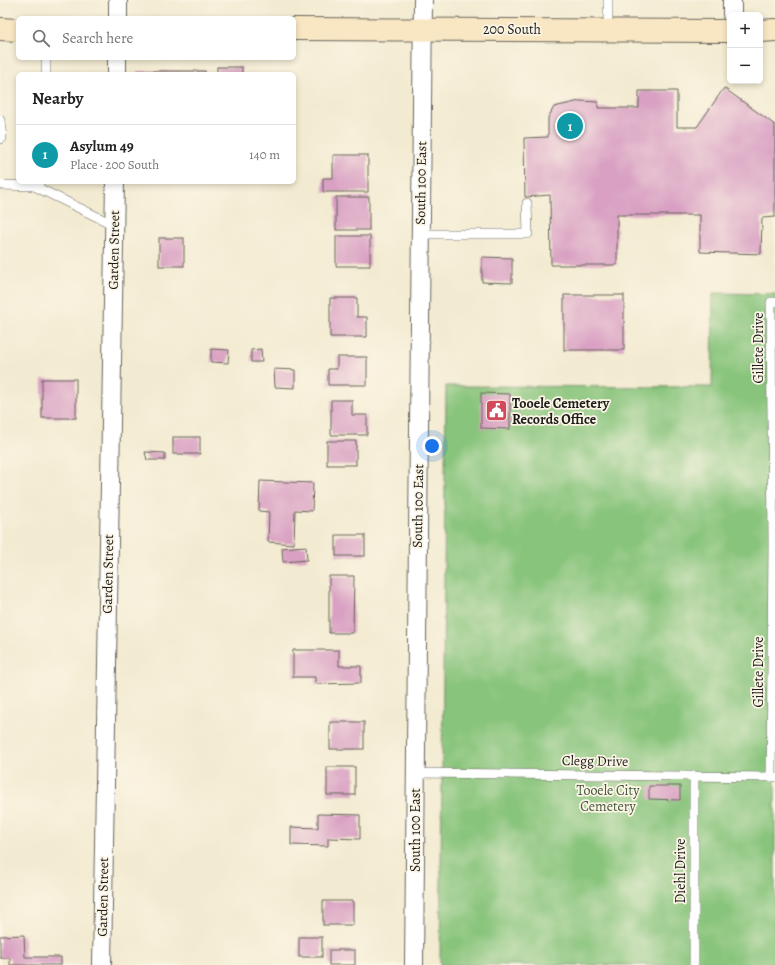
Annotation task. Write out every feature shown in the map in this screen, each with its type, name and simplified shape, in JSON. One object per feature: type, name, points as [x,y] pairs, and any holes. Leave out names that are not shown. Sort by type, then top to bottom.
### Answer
[{"type":"street","points":[[118,0],[118,16]]},
{"type":"street","name":"South 100 East","points":[[414,965],[423,0]]},
{"type":"street","points":[[732,0],[732,12]]},
{"type":"street","points":[[0,29],[16,30]]},
{"type":"street","name":"200 South","points":[[296,29],[727,31]]},
{"type":"street","points":[[763,31],[775,30]]},
{"type":"street","points":[[117,60],[117,72]]},
{"type":"street","name":"Garden Street","points":[[102,965],[115,184]]},
{"type":"lane","points":[[608,0],[608,30]]},
{"type":"lane","points":[[46,60],[46,72]]},
{"type":"lane","points":[[0,120],[2,138],[0,139]]},
{"type":"lane","points":[[0,185],[37,184],[114,225]]},
{"type":"lane","points":[[420,234],[528,234],[528,203]]},
{"type":"lane","name":"Gillete Drive","points":[[773,302],[773,777]]},
{"type":"lane","name":"Clegg Drive","points":[[415,773],[773,777]]},
{"type":"lane","name":"Diehl Drive","points":[[694,776],[694,965]]},
{"type":"green space","name":"Tooele City Cemetery","points":[[713,293],[775,294],[775,965],[440,965],[446,386],[712,387]]},
{"type":"building","points":[[217,67],[242,67],[242,72],[217,72]]},
{"type":"building","points":[[137,71],[205,71],[205,72]]},
{"type":"building","points":[[724,88],[775,125],[775,217],[762,218],[761,254],[700,252],[700,215],[617,215],[617,265],[551,265],[550,195],[525,197],[524,138],[548,137],[548,118],[554,107],[580,101],[598,102],[598,108],[639,108],[639,91],[677,91],[677,127],[697,127]]},
{"type":"building","points":[[333,155],[368,155],[368,192],[323,192],[323,178],[333,178]]},
{"type":"building","points":[[336,197],[369,197],[369,230],[336,230]]},
{"type":"building","points":[[336,236],[370,236],[370,266],[336,266]]},
{"type":"building","points":[[159,238],[184,238],[184,266],[159,266]]},
{"type":"building","points":[[482,257],[512,258],[512,283],[482,282]]},
{"type":"building","points":[[564,295],[624,295],[624,350],[564,350]]},
{"type":"building","points":[[330,298],[357,298],[357,317],[367,317],[367,337],[330,337]]},
{"type":"building","points":[[211,349],[229,350],[228,363],[211,362]]},
{"type":"building","points":[[261,349],[262,362],[251,362],[251,350]]},
{"type":"building","points":[[337,357],[367,357],[367,385],[328,385],[328,369],[337,369]]},
{"type":"building","points":[[274,369],[295,370],[295,388],[275,387]]},
{"type":"building","points":[[42,379],[76,379],[76,418],[42,418]]},
{"type":"building","name":"Tooele Cemetery Records Office","points":[[481,393],[510,394],[510,429],[481,428]]},
{"type":"building","points":[[331,400],[352,400],[352,415],[367,415],[367,435],[331,435]]},
{"type":"building","points":[[173,437],[200,437],[200,454],[173,454]]},
{"type":"building","points":[[327,441],[356,441],[356,465],[327,465]]},
{"type":"building","points":[[145,452],[165,453],[165,460],[147,460]]},
{"type":"building","points":[[260,481],[313,483],[312,511],[295,510],[294,544],[268,542],[269,512],[259,511]]},
{"type":"building","points":[[336,535],[365,535],[365,556],[336,556]]},
{"type":"building","points":[[306,546],[307,560],[283,562],[282,548]]},
{"type":"building","points":[[329,576],[354,576],[353,633],[329,633]]},
{"type":"building","points":[[293,650],[339,650],[339,666],[361,666],[361,683],[315,684],[315,677],[293,677]]},
{"type":"building","points":[[330,722],[364,722],[364,749],[330,749]]},
{"type":"building","points":[[327,767],[355,767],[355,795],[327,795]]},
{"type":"building","points":[[649,786],[680,786],[680,800],[649,799]]},
{"type":"building","points":[[318,814],[360,815],[360,839],[328,838],[328,846],[291,845],[291,827],[318,828]]},
{"type":"building","points":[[323,901],[353,901],[353,925],[323,925]]},
{"type":"building","points":[[24,935],[25,957],[61,957],[61,965],[10,965],[10,958],[0,958],[0,936]]},
{"type":"building","points":[[299,937],[322,937],[322,957],[299,957]]},
{"type":"building","points":[[329,950],[355,950],[355,965],[329,965]]},
{"type":"place","name":"Asylum 49","points":[[570,126]]},
{"type":"place","name":"Tooele Cemetery Records Office","points":[[496,411]]}]
